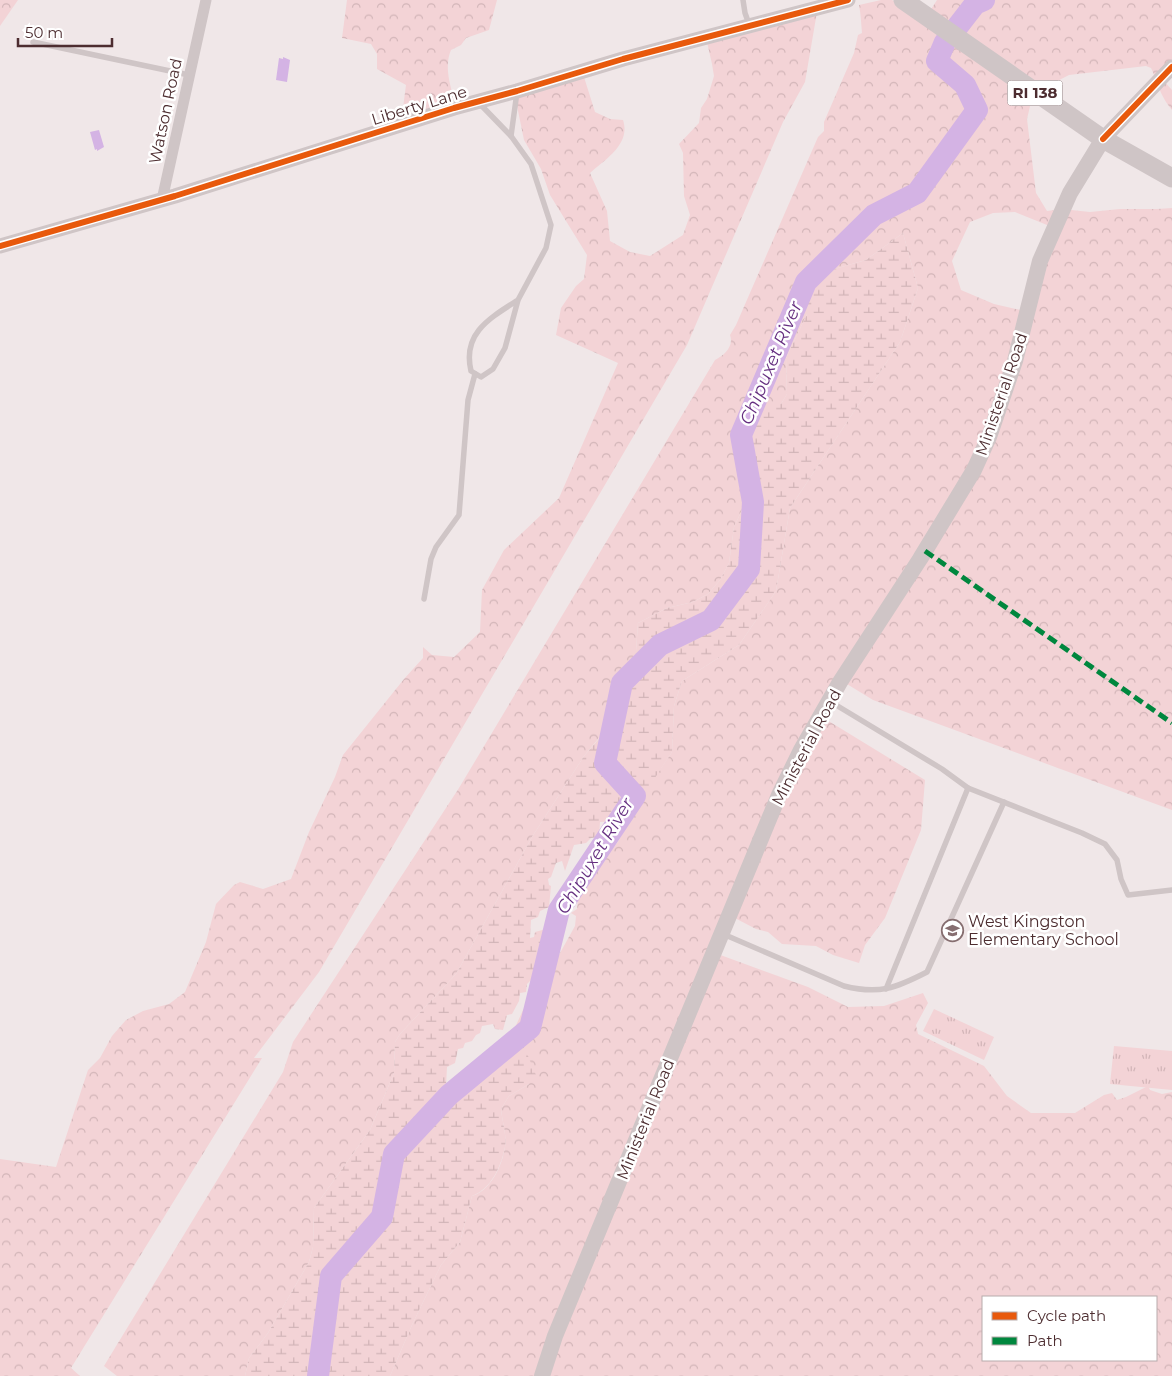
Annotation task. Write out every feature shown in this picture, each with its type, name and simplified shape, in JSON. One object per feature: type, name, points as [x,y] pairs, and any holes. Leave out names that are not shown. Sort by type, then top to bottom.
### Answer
[{"type":"main road","name":"RI 138","points":[[903,0],[1103,139],[1172,178]]},
{"type":"main road","name":"Ministerial Road","points":[[542,1376],[555,1336],[779,794],[801,750],[873,629],[944,521],[974,470],[989,437],[1015,360],[1040,261],[1070,192],[1103,139]]},
{"type":"street","name":"Watson Road","points":[[162,200],[206,0]]},
{"type":"street","name":"Liberty Lane","points":[[0,246],[162,200],[623,59],[848,0]]},
{"type":"street","points":[[1103,139],[1172,67]]},
{"type":"lane","points":[[743,0],[750,26]]},
{"type":"lane","points":[[33,42],[189,75]]},
{"type":"lane","points":[[511,136],[517,91]]},
{"type":"lane","points":[[478,102],[511,136],[531,164],[551,225],[546,248],[518,300],[505,348],[492,370],[481,377],[475,374],[471,371],[468,358],[472,341],[485,322],[518,300]]},
{"type":"lane","points":[[424,599],[430,559],[436,547],[460,515],[468,400],[475,374]]},
{"type":"lane","points":[[830,701],[942,769],[968,788],[1082,832],[1105,844],[1117,860],[1121,879],[1128,896],[1172,890]]},
{"type":"lane","points":[[886,989],[968,788]]},
{"type":"lane","points":[[721,933],[844,986],[858,990],[886,989],[903,985],[927,972],[1004,802]]},
{"type":"green space","points":[[0,0],[18,0],[0,26]]},
{"type":"green space","points":[[347,0],[497,0],[489,30],[466,38],[461,45],[451,50],[448,72],[458,111],[426,119],[403,108],[406,85],[377,69],[377,54],[371,44],[342,38]]},
{"type":"green space","points":[[881,0],[892,0],[926,17],[937,0],[1172,0],[1172,66],[1161,78],[1172,90],[1172,110],[1162,94],[1151,68],[1146,66],[1069,75],[1038,91],[1031,102],[1027,119],[1036,193],[1047,211],[1062,209],[1090,212],[1120,209],[1172,208],[1172,810],[873,700],[842,681],[822,717],[925,780],[921,830],[885,918],[865,945],[859,963],[833,955],[816,946],[782,944],[768,932],[756,929],[729,915],[715,953],[808,987],[848,1007],[884,1006],[923,993],[928,1003],[916,1025],[918,1034],[984,1066],[1007,1096],[1031,1113],[1075,1113],[1104,1095],[1112,1093],[1117,1100],[1148,1086],[1150,1090],[1162,1094],[1172,1092],[1172,1376],[390,1376],[441,1265],[460,1242],[472,1196],[479,1193],[490,1183],[504,1154],[505,1133],[501,1109],[509,1096],[529,1084],[523,1044],[513,1032],[523,1010],[545,980],[575,926],[576,916],[571,913],[577,909],[581,888],[596,871],[599,864],[604,862],[607,852],[618,842],[628,816],[638,809],[642,796],[672,752],[674,706],[682,681],[739,645],[776,591],[790,508],[900,342],[918,288],[903,233],[866,260],[831,270],[807,305],[807,314],[786,358],[787,394],[781,404],[748,404],[737,423],[742,436],[748,497],[734,527],[729,563],[720,580],[708,594],[693,602],[667,608],[638,623],[635,665],[615,695],[603,733],[584,756],[532,837],[456,974],[400,1034],[395,1042],[394,1073],[370,1130],[314,1208],[313,1247],[309,1262],[268,1333],[249,1358],[245,1376],[117,1376],[104,1366],[283,1072],[293,1042],[459,788],[715,360],[722,356],[730,346],[730,335],[818,137],[824,131],[824,122],[854,53],[858,35],[862,33],[859,5]],"holes":[[[1015,212],[1052,227],[1025,311],[994,304],[961,290],[952,261],[970,222],[993,213]]]},
{"type":"green space","points":[[817,12],[805,82],[783,122],[687,345],[319,972],[254,1058],[262,1058],[71,1368],[80,1376],[0,1376],[0,1159],[56,1167],[88,1070],[100,1058],[112,1036],[126,1020],[143,1011],[169,1004],[185,992],[206,942],[216,904],[234,885],[240,882],[263,889],[291,879],[309,832],[335,777],[343,755],[423,658],[423,647],[432,655],[454,657],[480,632],[482,590],[504,550],[559,498],[618,363],[556,335],[561,308],[576,286],[584,279],[587,255],[550,195],[541,169],[524,140],[515,96],[584,77],[595,112],[610,119],[623,120],[625,129],[620,144],[610,156],[590,173],[607,211],[610,241],[630,252],[650,256],[683,235],[690,215],[684,196],[683,153],[679,144],[699,123],[701,108],[707,99],[714,76],[707,42]]},
{"type":"green space","points":[[903,233],[918,288],[900,342],[790,508],[776,591],[739,645],[682,681],[674,706],[672,752],[643,796],[638,809],[628,816],[620,814],[617,816],[616,821],[600,822],[599,837],[591,838],[586,843],[574,845],[565,871],[562,861],[556,863],[551,877],[548,879],[551,886],[549,907],[540,911],[538,917],[531,920],[530,938],[534,937],[535,932],[546,929],[546,932],[544,953],[540,955],[533,978],[527,984],[526,992],[520,993],[519,1001],[512,1014],[507,1015],[503,1030],[495,1029],[493,1024],[482,1026],[480,1033],[472,1041],[465,1043],[463,1048],[458,1049],[455,1063],[447,1067],[446,1086],[442,1088],[440,1101],[445,1104],[450,1102],[490,1053],[513,1034],[523,1044],[536,1075],[529,1084],[509,1096],[501,1109],[505,1143],[498,1169],[490,1183],[479,1193],[472,1196],[460,1242],[441,1265],[390,1376],[245,1376],[249,1358],[268,1333],[309,1262],[313,1247],[314,1208],[370,1130],[394,1073],[395,1042],[400,1034],[456,974],[532,837],[584,756],[603,734],[605,722],[615,695],[635,665],[638,623],[667,608],[693,602],[708,594],[720,580],[729,563],[734,527],[748,497],[742,436],[736,423],[738,413],[748,404],[781,404],[787,394],[786,358],[807,314],[807,305],[815,281],[831,270],[866,260]]},
{"type":"green space","points":[[934,1009],[994,1037],[984,1060],[923,1031]]},
{"type":"green space","points":[[1114,1046],[1172,1051],[1172,1090],[1110,1084]]},
{"type":"shaded area","points":[[283,57],[290,60],[287,82],[276,80],[279,58],[283,59]]},
{"type":"shaded area","points":[[99,130],[104,147],[97,151],[97,149],[95,150],[90,132]]},
{"type":"waterway","name":"Chipuxet River","points":[[958,26],[975,4],[984,0]]},
{"type":"waterway","name":"Chipuxet River","points":[[318,1376],[331,1276],[382,1217],[394,1154],[449,1095],[530,1028],[559,910],[635,796],[605,763],[622,683],[660,645],[711,620],[749,569],[753,502],[741,435],[806,282],[874,215],[917,193],[977,110],[965,85],[937,61],[945,42]]},
{"type":"marked path","points":[[925,551],[1172,723]]},
{"type":"cycle path","points":[[0,246],[175,196],[454,108],[623,59],[848,0]]},
{"type":"cycle path","points":[[1103,139],[1172,67]]},
{"type":"place","name":"West Kingston Elementary School","points":[[952,930]]}]
